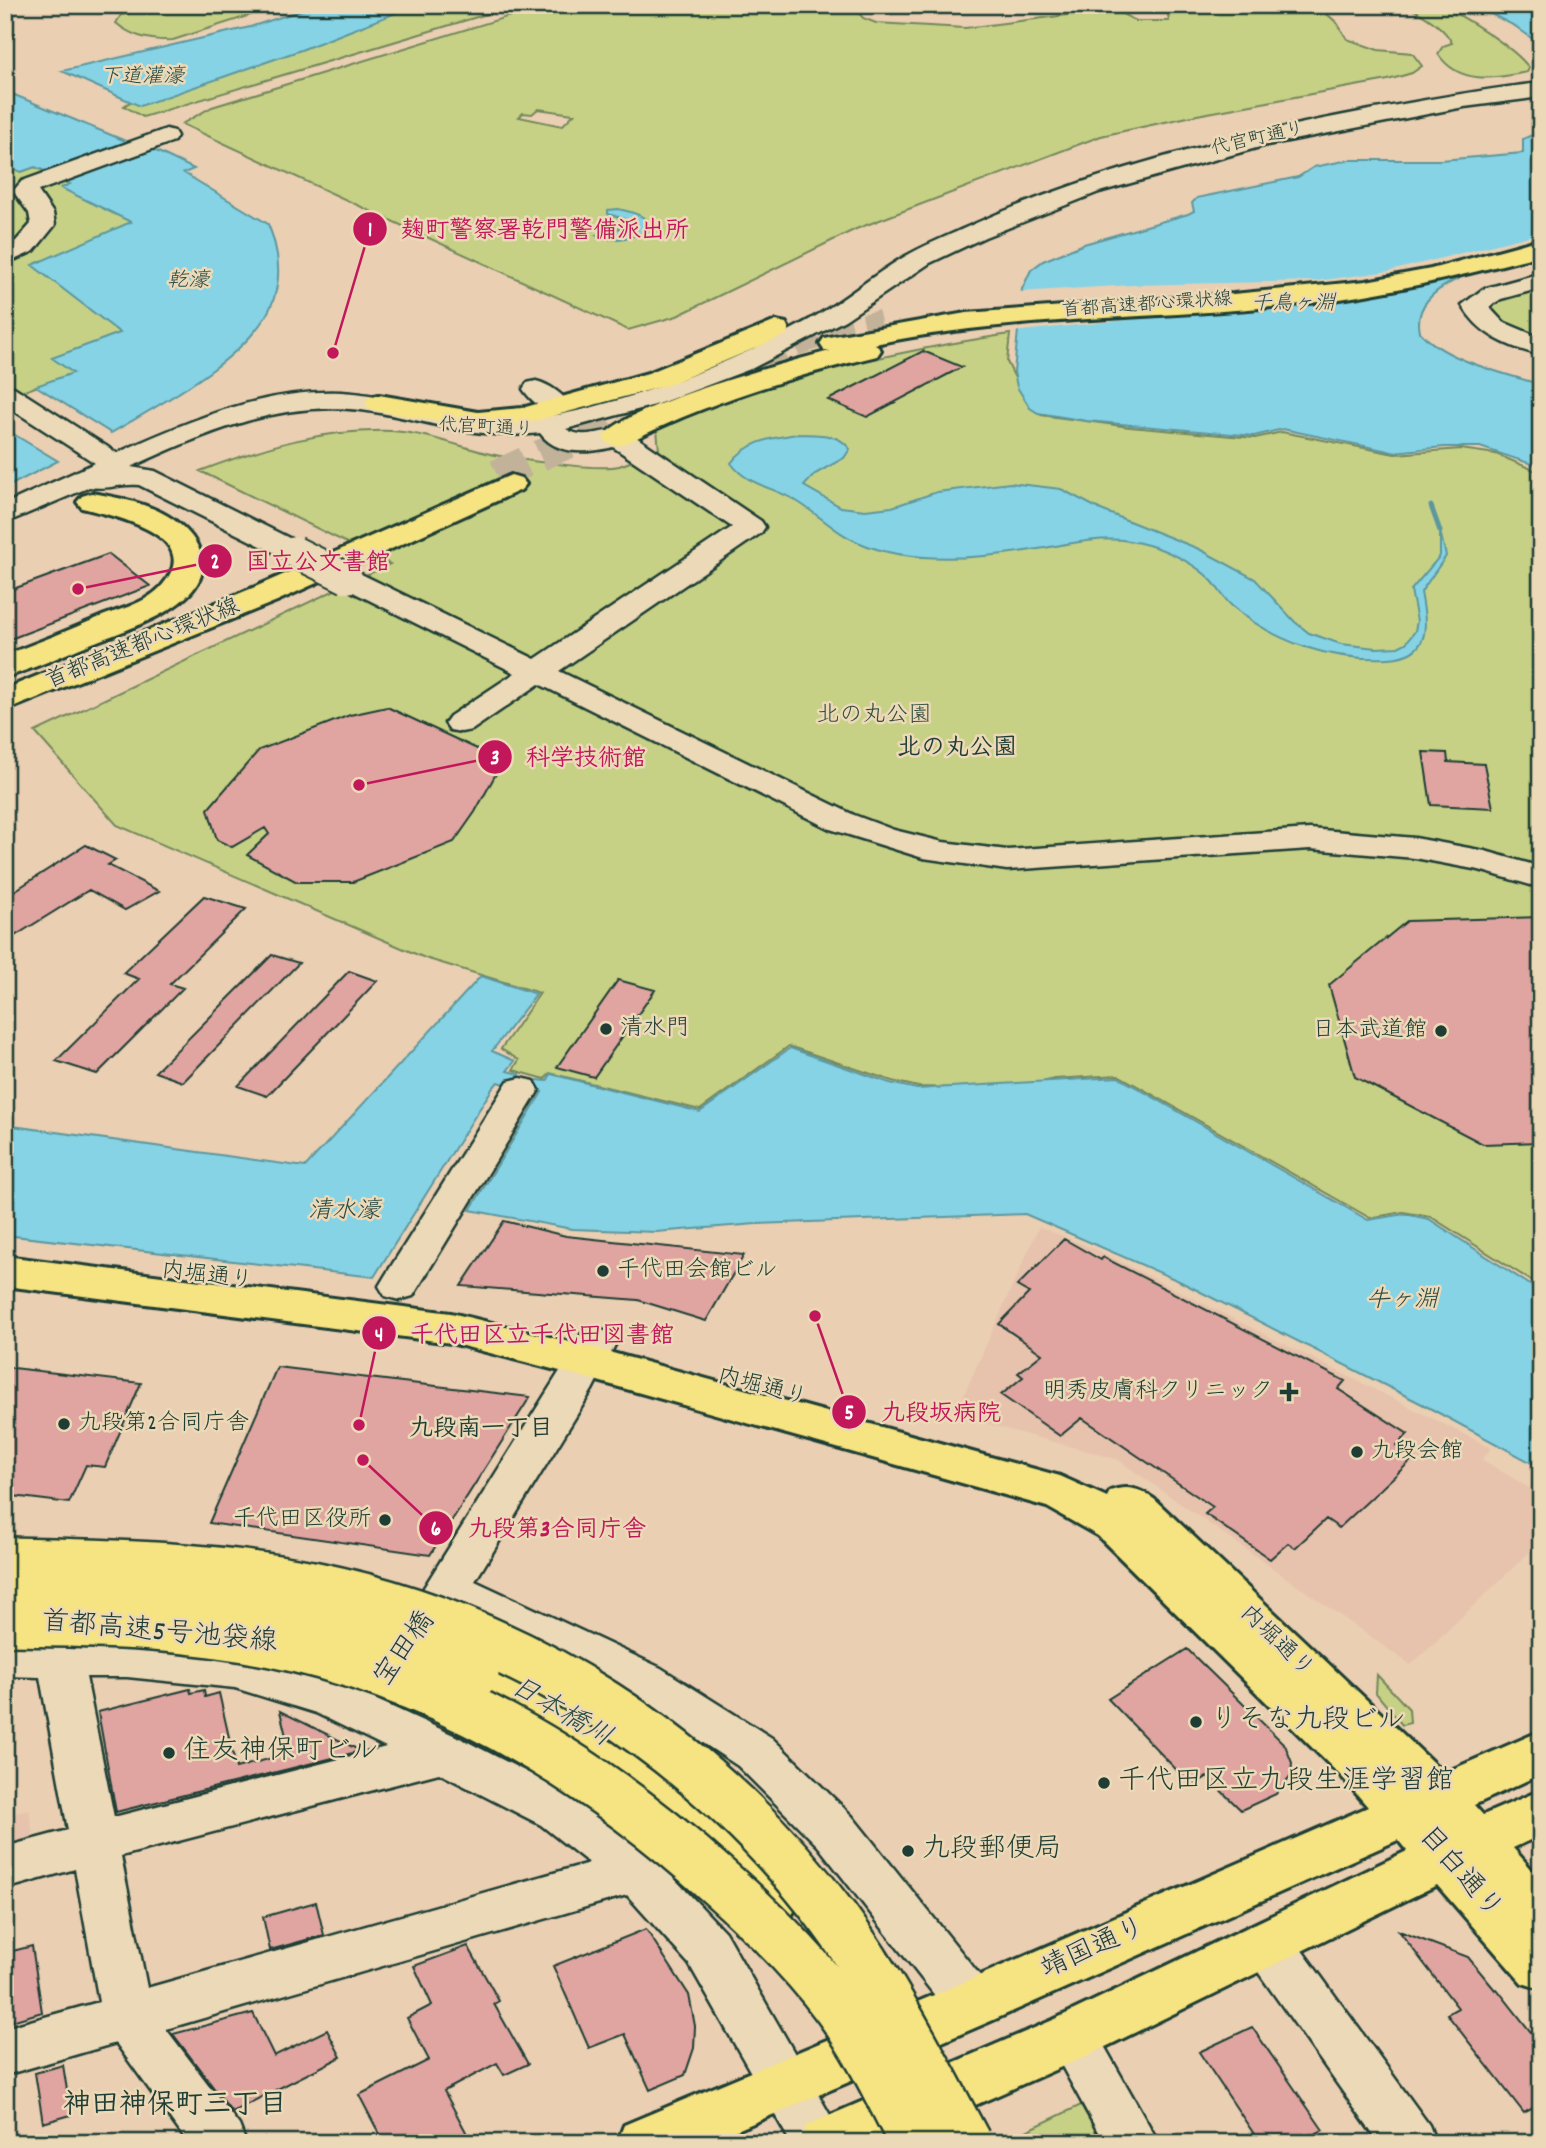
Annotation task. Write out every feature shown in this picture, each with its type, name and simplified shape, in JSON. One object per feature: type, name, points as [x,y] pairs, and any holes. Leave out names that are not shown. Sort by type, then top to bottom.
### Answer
[{"type":"main road","points":[[834,344],[1082,293],[1293,287],[1383,276],[1541,237]]},
{"type":"main road","name":"首都高速都心環状線","points":[[974,314],[1336,293],[1396,284],[1541,247]]},
{"type":"main road","points":[[918,303],[974,314]]},
{"type":"main road","points":[[881,322],[974,314]]},
{"type":"main road","points":[[617,437],[705,396],[771,375],[921,338],[974,314]]},
{"type":"main road","points":[[379,403],[492,421],[523,416],[554,420],[678,372],[776,329]]},
{"type":"main road","name":"首都高速都心環状線","points":[[12,692],[259,581],[504,479],[355,565]]},
{"type":"main road","points":[[12,692],[158,606],[181,587],[187,578],[190,559],[181,542],[172,534],[131,508],[92,502]]},
{"type":"main road","points":[[12,692],[177,643],[355,565]]},
{"type":"main road","name":"内堀通り","points":[[5,1251],[443,1308],[514,1321],[591,1352]]},
{"type":"main road","name":"内堀通り","points":[[5,1271],[451,1328],[591,1352],[1072,1473],[1105,1489],[1138,1511],[1422,1805]]},
{"type":"main road","points":[[5,1562],[181,1568],[238,1573],[315,1586],[442,1622],[500,1647],[615,1710],[667,1747],[715,1788],[797,1872],[919,2035],[986,2143]]},
{"type":"main road","name":"首都高速5号池袋線","points":[[5,1590],[149,1595],[228,1603],[300,1616],[414,1648],[520,1697],[589,1737],[642,1776],[720,1847],[766,1899],[827,1983],[915,2143]]},
{"type":"main road","name":"首都高速5号池袋線","points":[[5,1621],[120,1625],[290,1646],[394,1676],[462,1705],[562,1760],[664,1835],[777,1937],[853,2030]]},
{"type":"main road","name":"靖国通り","points":[[644,2143],[962,2008],[1541,1751]]},
{"type":"main road","name":"目白通り","points":[[1422,1805],[1460,1849],[1541,1966]]},
{"type":"main road","points":[[832,2140],[1072,2037],[1541,1811]]},
{"type":"main road","name":"目白通り","points":[[1460,1849],[1541,1917]]},
{"type":"main road","points":[[868,1968],[966,2143]]},
{"type":"main road","points":[[882,2079],[908,2143]]},
{"type":"street","name":"代官町通り","points":[[6,523],[92,502],[245,433],[322,419],[383,420],[503,434],[554,420],[628,415],[703,388],[835,325],[927,263],[985,229],[1111,179],[1224,147],[1334,123],[1541,90]]},
{"type":"street","points":[[5,257],[25,246],[41,230],[41,213],[25,191],[30,186],[166,136]]},
{"type":"street","points":[[1541,280],[1492,294],[1475,305],[1481,319],[1507,334],[1541,347]]},
{"type":"street","points":[[6,523],[116,464],[202,425],[244,411],[298,401],[379,403],[427,386]]},
{"type":"street","points":[[461,723],[534,671],[751,527],[617,437],[584,444],[565,440],[536,389]]},
{"type":"street","points":[[5,393],[116,464]]},
{"type":"street","points":[[6,523],[109,476],[145,477],[295,552],[355,565],[534,671],[842,822],[879,837],[937,852],[1007,860],[1310,839],[1415,848],[1485,861],[1541,878]]},
{"type":"street","points":[[398,1286],[521,1090]]},
{"type":"street","name":"宝田橋","points":[[366,1706],[444,1595],[591,1352]]},
{"type":"street","points":[[444,1595],[645,1681],[755,1752],[835,1831],[962,2008]]},
{"type":"street","points":[[5,1658],[127,1659],[235,1669],[366,1706],[443,1752],[558,1811],[636,1871],[707,1948],[799,2075],[832,2140]]},
{"type":"street","points":[[60,1658],[127,2017],[220,2143]]},
{"type":"street","points":[[5,1868],[214,1810],[443,1752]]},
{"type":"street","points":[[5,2052],[636,1871]]},
{"type":"street","points":[[1268,1943],[1410,2143]]},
{"type":"street","points":[[1072,2037],[1133,2143]]},
{"type":"shaded area","points":[[1039,1227],[1097,1250],[1491,1448],[1482,1460],[1541,1495],[1541,1541],[1411,1665],[1117,1459],[955,1415]]},
{"type":"shaded area","points":[[29,1810],[35,1852],[5,1860],[5,1816]]},
{"type":"green space","points":[[208,5],[282,5],[173,40],[143,37],[116,23],[121,15],[148,8],[177,12]]},
{"type":"green space","points":[[392,5],[517,5],[143,117],[124,106],[135,99]]},
{"type":"green space","points":[[546,5],[852,5],[863,18],[876,23],[965,28],[1075,14],[1082,6],[1105,5],[1136,21],[1169,21],[1166,5],[1317,5],[1337,23],[1347,39],[1378,50],[1412,53],[1422,66],[1412,73],[1388,80],[1197,115],[1101,136],[856,229],[677,316],[628,330],[182,124],[212,107]],"holes":[[[538,109],[574,114],[562,126],[519,117],[523,113],[532,114]]]},
{"type":"green space","points":[[1406,5],[1433,5],[1456,14],[1512,51],[1529,68],[1527,72],[1490,78],[1456,71],[1438,54],[1443,46],[1452,43],[1448,37],[1432,21]]},
{"type":"green space","points":[[5,165],[21,172],[35,167],[71,184],[63,188],[132,222],[120,333],[53,358],[74,373],[5,398]]},
{"type":"green space","points":[[1541,282],[1541,342],[1500,325],[1485,302]]},
{"type":"green space","name":"北の丸公園","points":[[1010,334],[1007,362],[1028,404],[1041,415],[1130,427],[1255,438],[1282,432],[1395,454],[1461,449],[1496,454],[1541,473],[1541,1287],[1431,1217],[1403,1212],[1370,1218],[1118,1075],[1055,1079],[1011,1089],[918,1087],[892,1081],[789,1046],[700,1110],[550,1073],[545,1079],[513,1070],[519,1060],[501,1049],[540,993],[425,958],[117,825],[35,732],[390,564],[200,471],[294,441],[366,431],[416,434],[486,453],[533,461],[574,466],[619,466],[659,450],[657,430],[742,396],[875,359]]},
{"type":"green space","points":[[1377,1675],[1409,1709],[1410,1723],[1402,1725],[1376,1693]]},
{"type":"green space","points":[[1081,2105],[1103,2143],[1027,2143],[1022,2133]]},
{"type":"water","name":"下道灌濠","points":[[318,5],[416,5],[301,50],[140,106],[62,71],[250,27]]},
{"type":"water","points":[[1473,5],[1541,5],[1541,45],[1515,26]]},
{"type":"water","points":[[5,91],[128,142],[45,171],[35,167],[21,172],[5,165]]},
{"type":"water","name":"千鳥ヶ淵","points":[[1541,131],[1541,255],[1483,269],[1443,287],[1429,299],[1420,314],[1420,332],[1431,342],[1460,358],[1541,385],[1541,467],[1480,447],[1393,452],[1283,429],[1254,436],[1087,421],[1038,413],[1030,408],[1017,387],[1014,372],[1022,289],[1031,270],[1043,261],[1084,244],[1188,214],[1194,211],[1192,203],[1197,198],[1298,177],[1314,167],[1349,160],[1441,160],[1523,153],[1523,139]]},
{"type":"water","name":"乾濠","points":[[154,150],[194,169],[184,173],[268,224],[278,261],[278,279],[274,298],[264,319],[228,358],[179,393],[111,433],[36,386],[73,373],[52,358],[120,333],[32,265],[131,222],[61,188],[70,184],[64,181]]},
{"type":"water","points":[[618,209],[644,218],[655,230],[617,239],[596,235],[627,226],[625,219],[608,214],[608,210]]},
{"type":"water","points":[[5,429],[58,461],[5,488]]},
{"type":"water","points":[[797,434],[833,437],[850,449],[844,458],[815,474],[804,486],[841,507],[865,510],[892,507],[937,492],[1010,483],[1061,489],[1101,510],[1199,549],[1255,579],[1295,622],[1309,633],[1341,644],[1376,648],[1398,647],[1406,643],[1415,631],[1417,621],[1411,590],[1440,556],[1440,531],[1446,556],[1421,592],[1425,627],[1420,645],[1413,651],[1389,658],[1325,653],[1286,640],[1267,630],[1232,606],[1206,575],[1190,564],[1165,551],[1134,541],[1093,540],[995,555],[948,558],[901,554],[860,543],[836,530],[798,502],[745,477],[731,463],[752,445]]},
{"type":"water","name":"清水濠","points":[[481,976],[536,994],[492,1051],[515,1061],[507,1071],[520,1074],[512,1086],[498,1082],[492,1089],[374,1277],[5,1235],[5,1125],[305,1167]]},
{"type":"water","name":"牛ヶ淵","points":[[790,1048],[890,1083],[917,1089],[1118,1077],[1368,1220],[1405,1214],[1429,1219],[1541,1292],[1541,1468],[1422,1404],[1179,1281],[1025,1214],[756,1224],[656,1232],[572,1229],[470,1210],[542,1092],[531,1089],[537,1080],[547,1081],[551,1074],[700,1112]]},
{"type":"pier","points":[[1541,233],[1541,254],[1422,286],[1383,293],[1012,332],[1018,292],[1133,285],[1316,281],[1390,271]]},
{"type":"building","points":[[923,351],[962,367],[867,417],[828,400]]},
{"type":"building","points":[[109,554],[150,586],[5,641],[5,592]]},
{"type":"building","points":[[387,707],[503,761],[475,812],[454,842],[353,882],[297,882],[247,855],[269,834],[265,828],[232,847],[217,840],[208,809],[259,750],[350,715]]},
{"type":"building","points":[[1423,752],[1447,753],[1448,762],[1484,764],[1493,808],[1431,805]]},
{"type":"building","points":[[86,845],[116,860],[108,865],[159,891],[125,910],[89,890],[5,942],[5,897]]},
{"type":"building","points":[[204,896],[246,909],[170,984],[183,988],[97,1074],[56,1061],[139,979],[123,973]]},
{"type":"building","name":"日本武道館","points":[[1541,917],[1541,1142],[1483,1144],[1355,1077],[1329,985],[1407,921]]},
{"type":"building","points":[[272,955],[299,963],[183,1082],[155,1072]]},
{"type":"building","points":[[349,971],[377,981],[267,1096],[238,1086]]},
{"type":"building","name":"清水門","points":[[618,980],[655,990],[594,1077],[557,1067]]},
{"type":"building","name":"千代田会館ビル","points":[[504,1221],[566,1236],[744,1255],[706,1321],[638,1300],[461,1286]]},
{"type":"building","points":[[1064,1239],[1345,1381],[1338,1389],[1408,1434],[1396,1446],[1414,1458],[1339,1528],[1326,1519],[1295,1548],[1288,1543],[1270,1559],[1205,1514],[1213,1507],[1082,1418],[1060,1436],[1001,1395],[1023,1377],[1018,1373],[1042,1354],[999,1324],[1029,1293],[1017,1286]]},
{"type":"building","name":"九段第2合同庁舎","points":[[5,1367],[141,1383],[105,1467],[86,1465],[69,1503],[5,1495]]},
{"type":"building","points":[[277,1367],[530,1397],[430,1555],[209,1523]]},
{"type":"building","name":"りそな九段ビル","points":[[1187,1649],[1285,1745],[1292,1763],[1291,1775],[1276,1794],[1241,1810],[1207,1777],[1192,1786],[1108,1699]]},
{"type":"building","name":"住友神保町ビル","points":[[190,1689],[191,1693],[204,1690],[205,1697],[219,1693],[236,1768],[290,1753],[280,1711],[361,1751],[116,1812],[98,1712]]},
{"type":"building","points":[[316,1902],[324,1935],[270,1950],[263,1917]]},
{"type":"building","points":[[646,1929],[689,1995],[695,2026],[694,2048],[685,2075],[650,2090],[625,2034],[589,2048],[553,1966]]},
{"type":"building","points":[[1399,1931],[1468,1957],[1495,1990],[1497,1989],[1541,2045],[1541,2104],[1524,2113],[1447,2014],[1458,2008]]},
{"type":"building","points":[[32,1946],[42,2012],[5,2023],[5,1953]]},
{"type":"building","points":[[468,1946],[499,2001],[494,2004],[528,2064],[504,2075],[497,2063],[444,2091],[472,2143],[384,2143],[359,2095],[429,2060],[407,2018],[432,2005],[414,1966]]},
{"type":"building","points":[[253,2013],[274,2056],[327,2030],[341,2057],[232,2112],[173,2034]]},
{"type":"building","points":[[1252,2027],[1323,2130],[1297,2143],[1260,2143],[1199,2052]]},
{"type":"building","points":[[63,2065],[71,2115],[43,2123],[35,2073]]},
{"type":"waterway","points":[[1431,506],[1440,531]]},
{"type":"tunnel","points":[[761,356],[819,336],[881,322]]},
{"type":"tunnel","points":[[497,475],[696,385]]},
{"type":"place","name":"麹町警察署乾門警備派出所","points":[[333,353]]},
{"type":"place","name":"国立公文書館","points":[[78,589]]},
{"type":"place","name":"科学技術館","points":[[359,785]]},
{"type":"place","name":"清水門","points":[[606,1029]]},
{"type":"place","name":"日本武道館","points":[[1441,1031]]},
{"type":"place","name":"千代田会館ビル","points":[[603,1271]]},
{"type":"place","name":"九段坂病院","points":[[815,1316]]},
{"type":"place","name":"明秀皮膚科クリニック","points":[[1289,1392]]},
{"type":"place","name":"九段第2合同庁舎","points":[[64,1424]]},
{"type":"place","name":"千代田区立千代田図書館","points":[[359,1425]]},
{"type":"place","name":"九段会館","points":[[1357,1452]]},
{"type":"place","name":"九段第3合同庁舎","points":[[363,1460]]},
{"type":"place","name":"千代田区役所","points":[[385,1520]]},
{"type":"place","name":"りそな九段ビル","points":[[1196,1722]]},
{"type":"place","name":"住友神保町ビル","points":[[169,1753]]},
{"type":"place","name":"千代田区立九段生涯学習館","points":[[1104,1783]]},
{"type":"place","name":"九段郵便局","points":[[908,1851]]},
{"type":"district","name":"北の丸公園","points":[[957,749]]},
{"type":"district","name":"九段南一丁目","points":[[481,1430]]},
{"type":"district","name":"神田神保町三丁目","points":[[175,2107]]},
{"type":"water label","name":"日本橋川","points":[[560,1714]]}]
